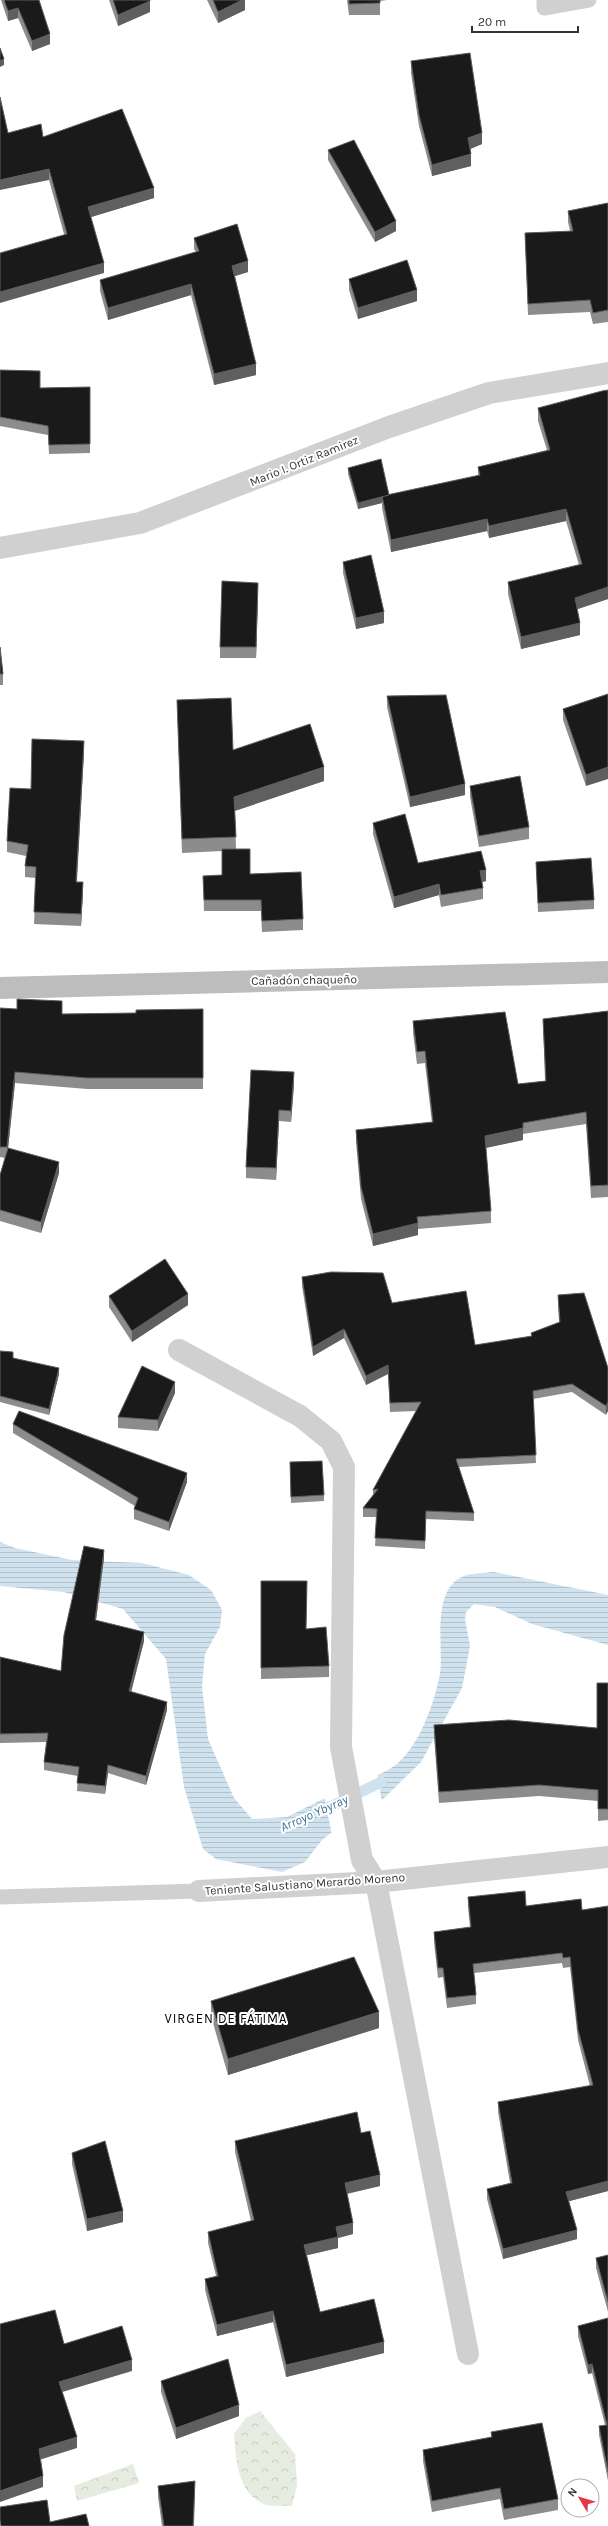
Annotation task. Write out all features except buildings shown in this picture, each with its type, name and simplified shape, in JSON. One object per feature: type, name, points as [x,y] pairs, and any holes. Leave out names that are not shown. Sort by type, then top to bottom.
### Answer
[{"type":"main road","name":"Cañadón chaqueño","points":[[0,988],[608,972]]},
{"type":"street","name":"Mario I. Ortiz Ramirez","points":[[0,548],[140,523],[389,427],[489,393],[608,373]]},
{"type":"street","points":[[178,1350],[300,1416],[331,1442],[344,1467],[341,1747],[362,1860],[376,1882],[468,2354]]},
{"type":"street","name":"Teniente Salustiano Merardo Moreno","points":[[199,1891],[376,1882],[608,1857]]},
{"type":"lane","points":[[544,4],[589,0]]},
{"type":"lane","name":"Teniente Salustiano Merardo Moreno","points":[[0,1897],[199,1891]]},
{"type":"green space","points":[[260,2411],[295,2454],[297,2485],[292,2506],[274,2506],[264,2504],[255,2499],[248,2492],[243,2483],[237,2464],[234,2434],[246,2418]]},
{"type":"green space","points":[[133,2464],[139,2483],[77,2501],[74,2486]]},
{"type":"water","points":[[0,1542],[15,1548],[72,1560],[142,1563],[189,1575],[211,1590],[222,1610],[220,1627],[205,1654],[202,1687],[208,1739],[234,1798],[252,1819],[287,1817],[335,1793],[340,1826],[322,1840],[305,1862],[282,1872],[216,1859],[203,1849],[184,1787],[166,1659],[123,1609],[64,1592],[0,1586]]},
{"type":"water","points":[[494,1572],[608,1595],[608,1645],[532,1624],[495,1607],[474,1604],[466,1612],[465,1619],[470,1646],[462,1688],[421,1762],[382,1800],[365,1781],[397,1764],[413,1746],[425,1723],[434,1698],[440,1674],[441,1620],[446,1593],[453,1583],[464,1576]]},
{"type":"pier","points":[[377,1772],[382,1802],[372,1809],[363,1781]]},
{"type":"pier","points":[[335,1791],[342,1826],[332,1835],[324,1796]]},
{"type":"waterway","name":"Arroyo Ybyray","points":[[324,1810],[381,1782]]},
{"type":"district","name":"VIRGEN DE FÁTIMA","points":[[226,2018]]}]
